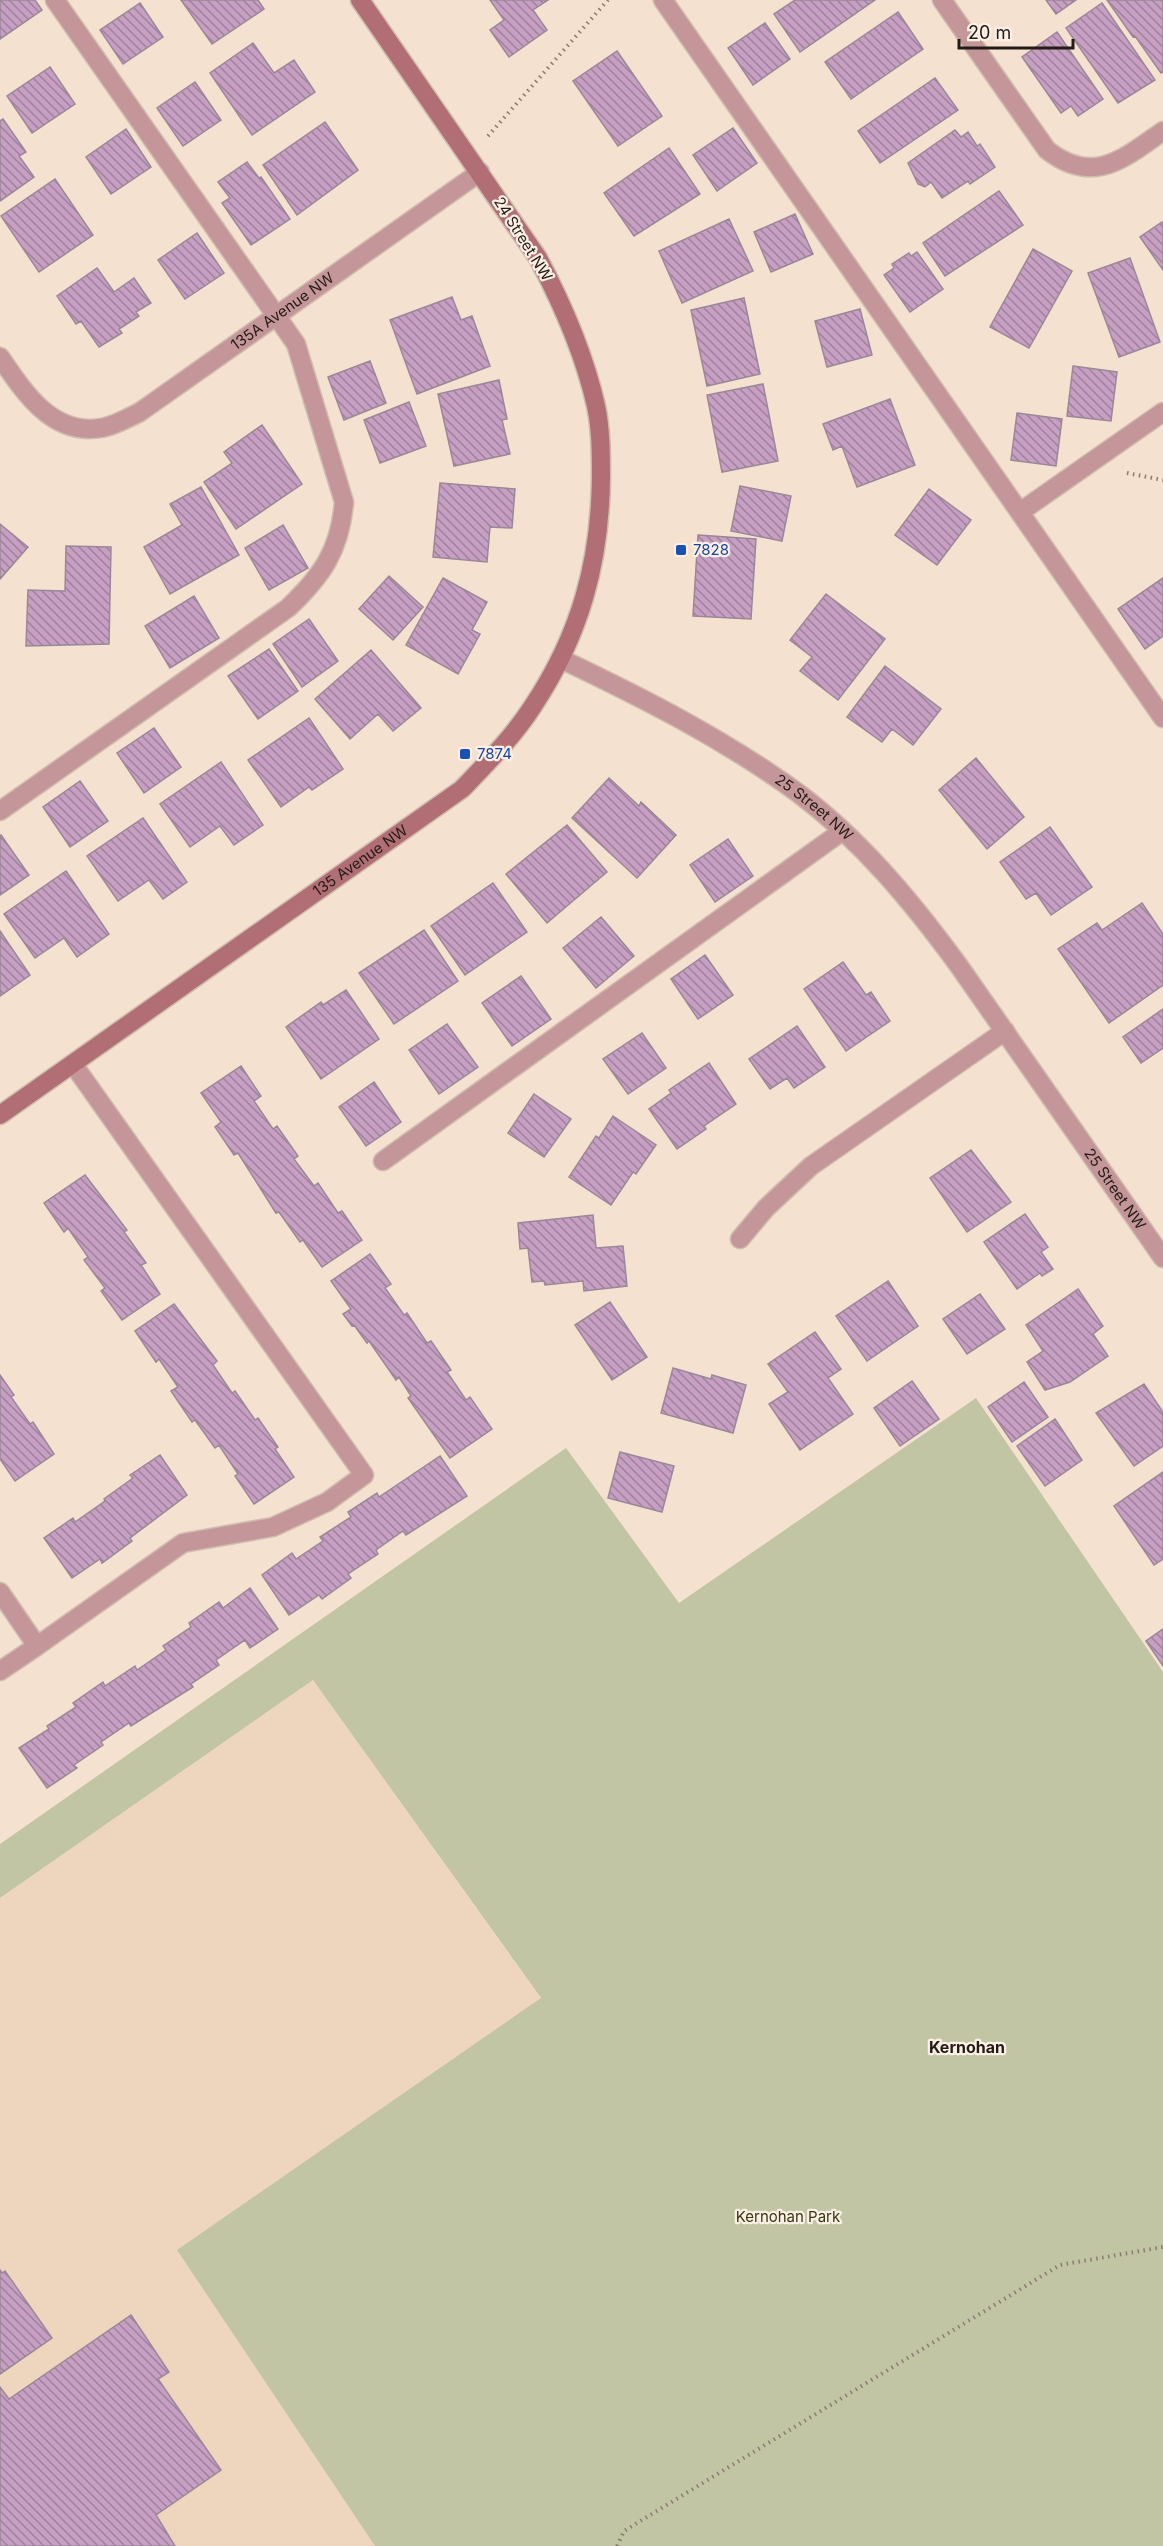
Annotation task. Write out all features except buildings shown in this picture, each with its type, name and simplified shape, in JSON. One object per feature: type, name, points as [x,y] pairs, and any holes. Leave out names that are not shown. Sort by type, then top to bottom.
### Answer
[{"type":"street","points":[[0,811],[288,608],[314,584],[333,552],[342,527],[344,502],[296,344],[55,0]]},
{"type":"street","name":"24 Street NW","points":[[360,0],[470,156],[538,258],[561,302],[579,349],[596,407],[601,454],[600,512]]},
{"type":"street","points":[[663,0],[1163,718]]},
{"type":"street","points":[[945,1],[1047,150],[1061,161],[1080,168],[1104,166],[1128,155],[1163,131]]},
{"type":"street","name":"135A Avenue NW","points":[[0,357],[40,410],[75,428],[100,428],[140,412],[480,172]]},
{"type":"street","points":[[1020,512],[1163,412]]},
{"type":"street","name":"135 Avenue NW","points":[[0,1115],[462,789],[499,751],[533,707],[561,658],[582,608],[593,567],[600,512]]},
{"type":"street","name":"25 Street NW","points":[[561,658],[703,731],[800,795],[876,864],[932,929],[1163,1258]]},
{"type":"street","points":[[382,1161],[841,832]]},
{"type":"street","points":[[740,1239],[788,1186],[811,1166],[1005,1031]]},
{"type":"street","points":[[0,1671],[183,1543],[273,1527],[327,1502],[364,1475],[73,1064]]},
{"type":"street","points":[[0,1592],[37,1646]]},
{"type":"path","points":[[470,156],[609,0]]},
{"type":"path","points":[[617,2546],[624,2531],[1060,2265],[1163,2247]]},
{"type":"shaded area","points":[[313,1680],[541,1999],[178,2250],[375,2546],[0,2546],[0,1898]]},
{"type":"green space","name":"Kernohan Park","points":[[976,1398],[1163,1672],[1163,2546],[375,2546],[177,2250],[541,1998],[313,1680],[0,1898],[0,1844],[566,1448],[679,1603]]},
{"type":"place","name":"7828","points":[[681,550]]},
{"type":"place","name":"7874","points":[[465,754]]},
{"type":"district","name":"Kernohan","points":[[967,2047]]}]
